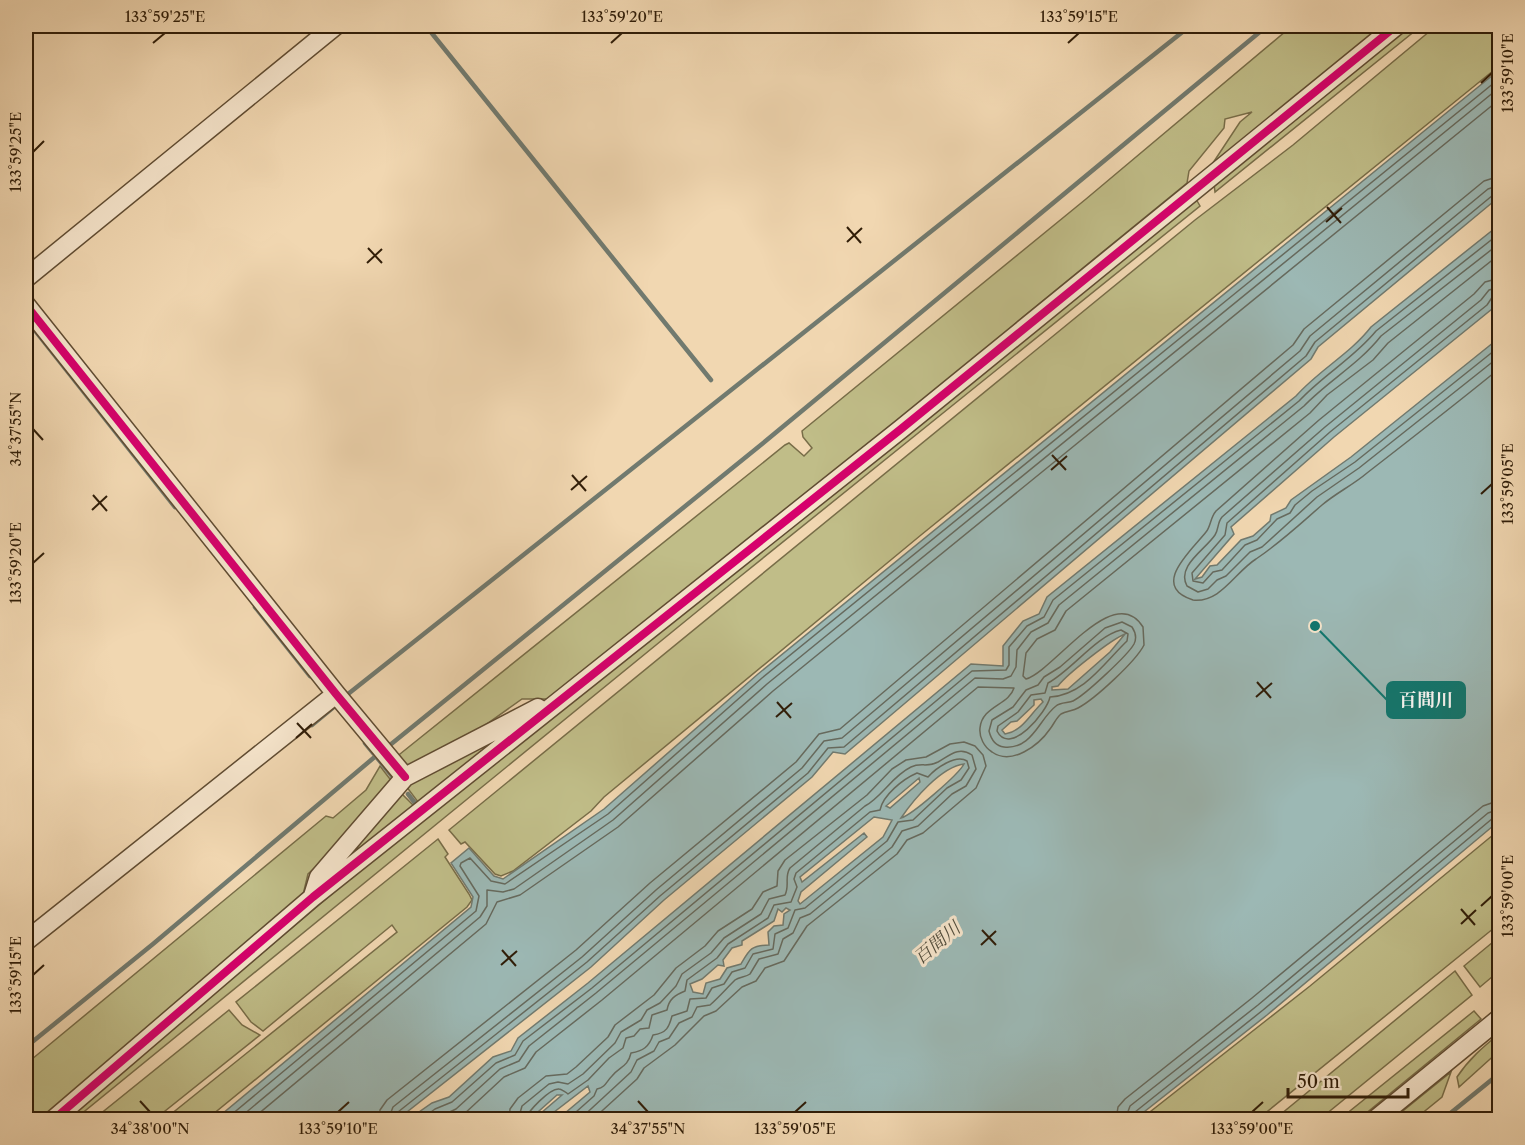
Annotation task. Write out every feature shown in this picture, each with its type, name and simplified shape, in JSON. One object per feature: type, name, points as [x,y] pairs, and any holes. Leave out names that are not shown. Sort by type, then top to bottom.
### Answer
[{"type":"street","points":[[26,278],[334,26]]},
{"type":"street","points":[[53,1119],[313,897],[892,436],[1396,26]]},
{"type":"street","points":[[26,304],[335,699],[405,777]]},
{"type":"street","points":[[26,941],[335,699]]},
{"type":"street","points":[[313,897],[319,877],[405,777],[532,709],[552,705]]},
{"type":"street","points":[[1375,1119],[1500,1018]]},
{"type":"shaded area","points":[[1292,26],[1384,26],[1207,172],[1240,122],[1252,112],[1225,119],[1224,128],[1189,171],[1187,183],[1023,317],[927,400],[549,699],[522,699],[467,738],[413,767],[402,766],[395,758],[785,445],[789,443],[804,456],[812,448],[803,437],[802,431],[1086,199]]},
{"type":"shaded area","points":[[1409,26],[1421,26],[1215,192],[1214,184]]},
{"type":"shaded area","points":[[1436,26],[1499,26],[1499,66],[921,535],[604,797],[591,811],[513,871],[501,876],[495,874],[465,842],[461,844],[449,830],[1195,220],[1293,145]]},
{"type":"shaded area","points":[[1196,199],[1200,206],[732,583],[75,1119],[64,1120],[429,812],[727,579]]},
{"type":"shaded area","points":[[513,728],[418,802],[406,786]]},
{"type":"shaded area","points":[[380,766],[393,783],[328,856],[308,874],[302,899],[40,1119],[26,1120],[26,1064],[326,816],[333,818],[366,790]]},
{"type":"shaded area","points":[[399,791],[414,806],[338,869]]},
{"type":"shaded area","points":[[1499,830],[1499,924],[1258,1119],[1141,1119],[1310,986]]},
{"type":"shaded area","points":[[438,839],[448,854],[445,857],[472,900],[467,907],[207,1119],[165,1119],[397,932],[392,925],[263,1031],[251,1022],[236,1002]]},
{"type":"shaded area","points":[[1499,937],[1499,971],[1480,987],[1464,966]]},
{"type":"shaded area","points":[[1455,971],[1472,995],[1320,1119],[1275,1119]]},
{"type":"shaded area","points":[[229,1010],[242,1025],[260,1035],[155,1119],[94,1119]]},
{"type":"shaded area","points":[[1474,1011],[1481,1019],[1359,1119],[1340,1119]]},
{"type":"shaded area","points":[[1499,1034],[1499,1051],[1459,1087],[1457,1077],[1476,1054]]},
{"type":"shaded area","points":[[1451,1072],[1442,1097],[1415,1119],[1393,1119]]},
{"type":"water","points":[[1499,70],[1499,197],[1318,347],[1311,359],[845,754],[833,752],[812,777],[664,900],[591,967],[398,1119],[216,1119],[471,907],[473,897],[451,863],[469,848],[494,876],[503,879],[604,809],[758,674]]},
{"type":"water","points":[[1499,225],[1499,300],[1492,309],[1334,437],[1231,527],[1234,534],[1195,579],[1202,577],[1210,566],[1217,565],[1241,540],[1253,536],[1270,521],[1271,515],[1286,508],[1291,500],[1351,457],[1499,338],[1499,821],[1267,1015],[1135,1119],[558,1119],[590,1092],[588,1086],[545,1119],[539,1119],[540,1114],[562,1095],[557,1095],[530,1119],[409,1119],[432,1103],[449,1097],[493,1057],[511,1051],[518,1038],[588,983],[971,664],[1003,666],[1003,646],[1023,621],[1039,614],[1047,597],[1296,396],[1314,378],[1354,346],[1371,327]],"holes":[[[1125,634],[1110,652],[1068,689],[1052,690],[1052,687],[1058,686],[1100,649]],[[1041,699],[1043,702],[1022,726],[1005,734],[1002,730],[1011,722],[1017,721],[1034,705],[1034,700]],[[964,764],[935,794],[901,818],[921,793],[946,771]],[[919,778],[920,782],[890,808],[886,806]],[[874,817],[892,820],[883,837],[800,904],[798,901],[801,892],[867,837],[864,833],[802,882],[800,877]],[[786,908],[790,910],[784,914],[783,925],[774,926],[768,932],[769,945],[751,949],[741,964],[727,968],[720,979],[706,983],[703,994],[693,992],[690,984],[702,979],[718,965],[724,966],[723,960],[732,948],[742,945],[742,941],[774,921],[778,909],[782,912]]]},
{"type":"waterway","points":[[426,26],[711,380]]},
{"type":"waterway","points":[[343,698],[1190,26]]},
{"type":"waterway","points":[[390,745],[762,444],[1267,26]]},
{"type":"waterway","points":[[26,319],[175,507]]},
{"type":"waterway","points":[[255,607],[310,676]]},
{"type":"waterway","points":[[312,725],[335,706]]},
{"type":"waterway","points":[[365,743],[392,776]]},
{"type":"waterway","points":[[26,1047],[153,944],[377,755]]},
{"type":"waterway","points":[[408,794],[415,803]]},
{"type":"waterway","points":[[1442,1120],[1500,1073]]},
{"type":"cycle path","points":[[53,1120],[313,897],[901,429],[1396,26]]},
{"type":"cycle path","points":[[26,305],[336,694],[405,777]]},
{"type":"place","name":"百間川","points":[[1315,626]]}]
